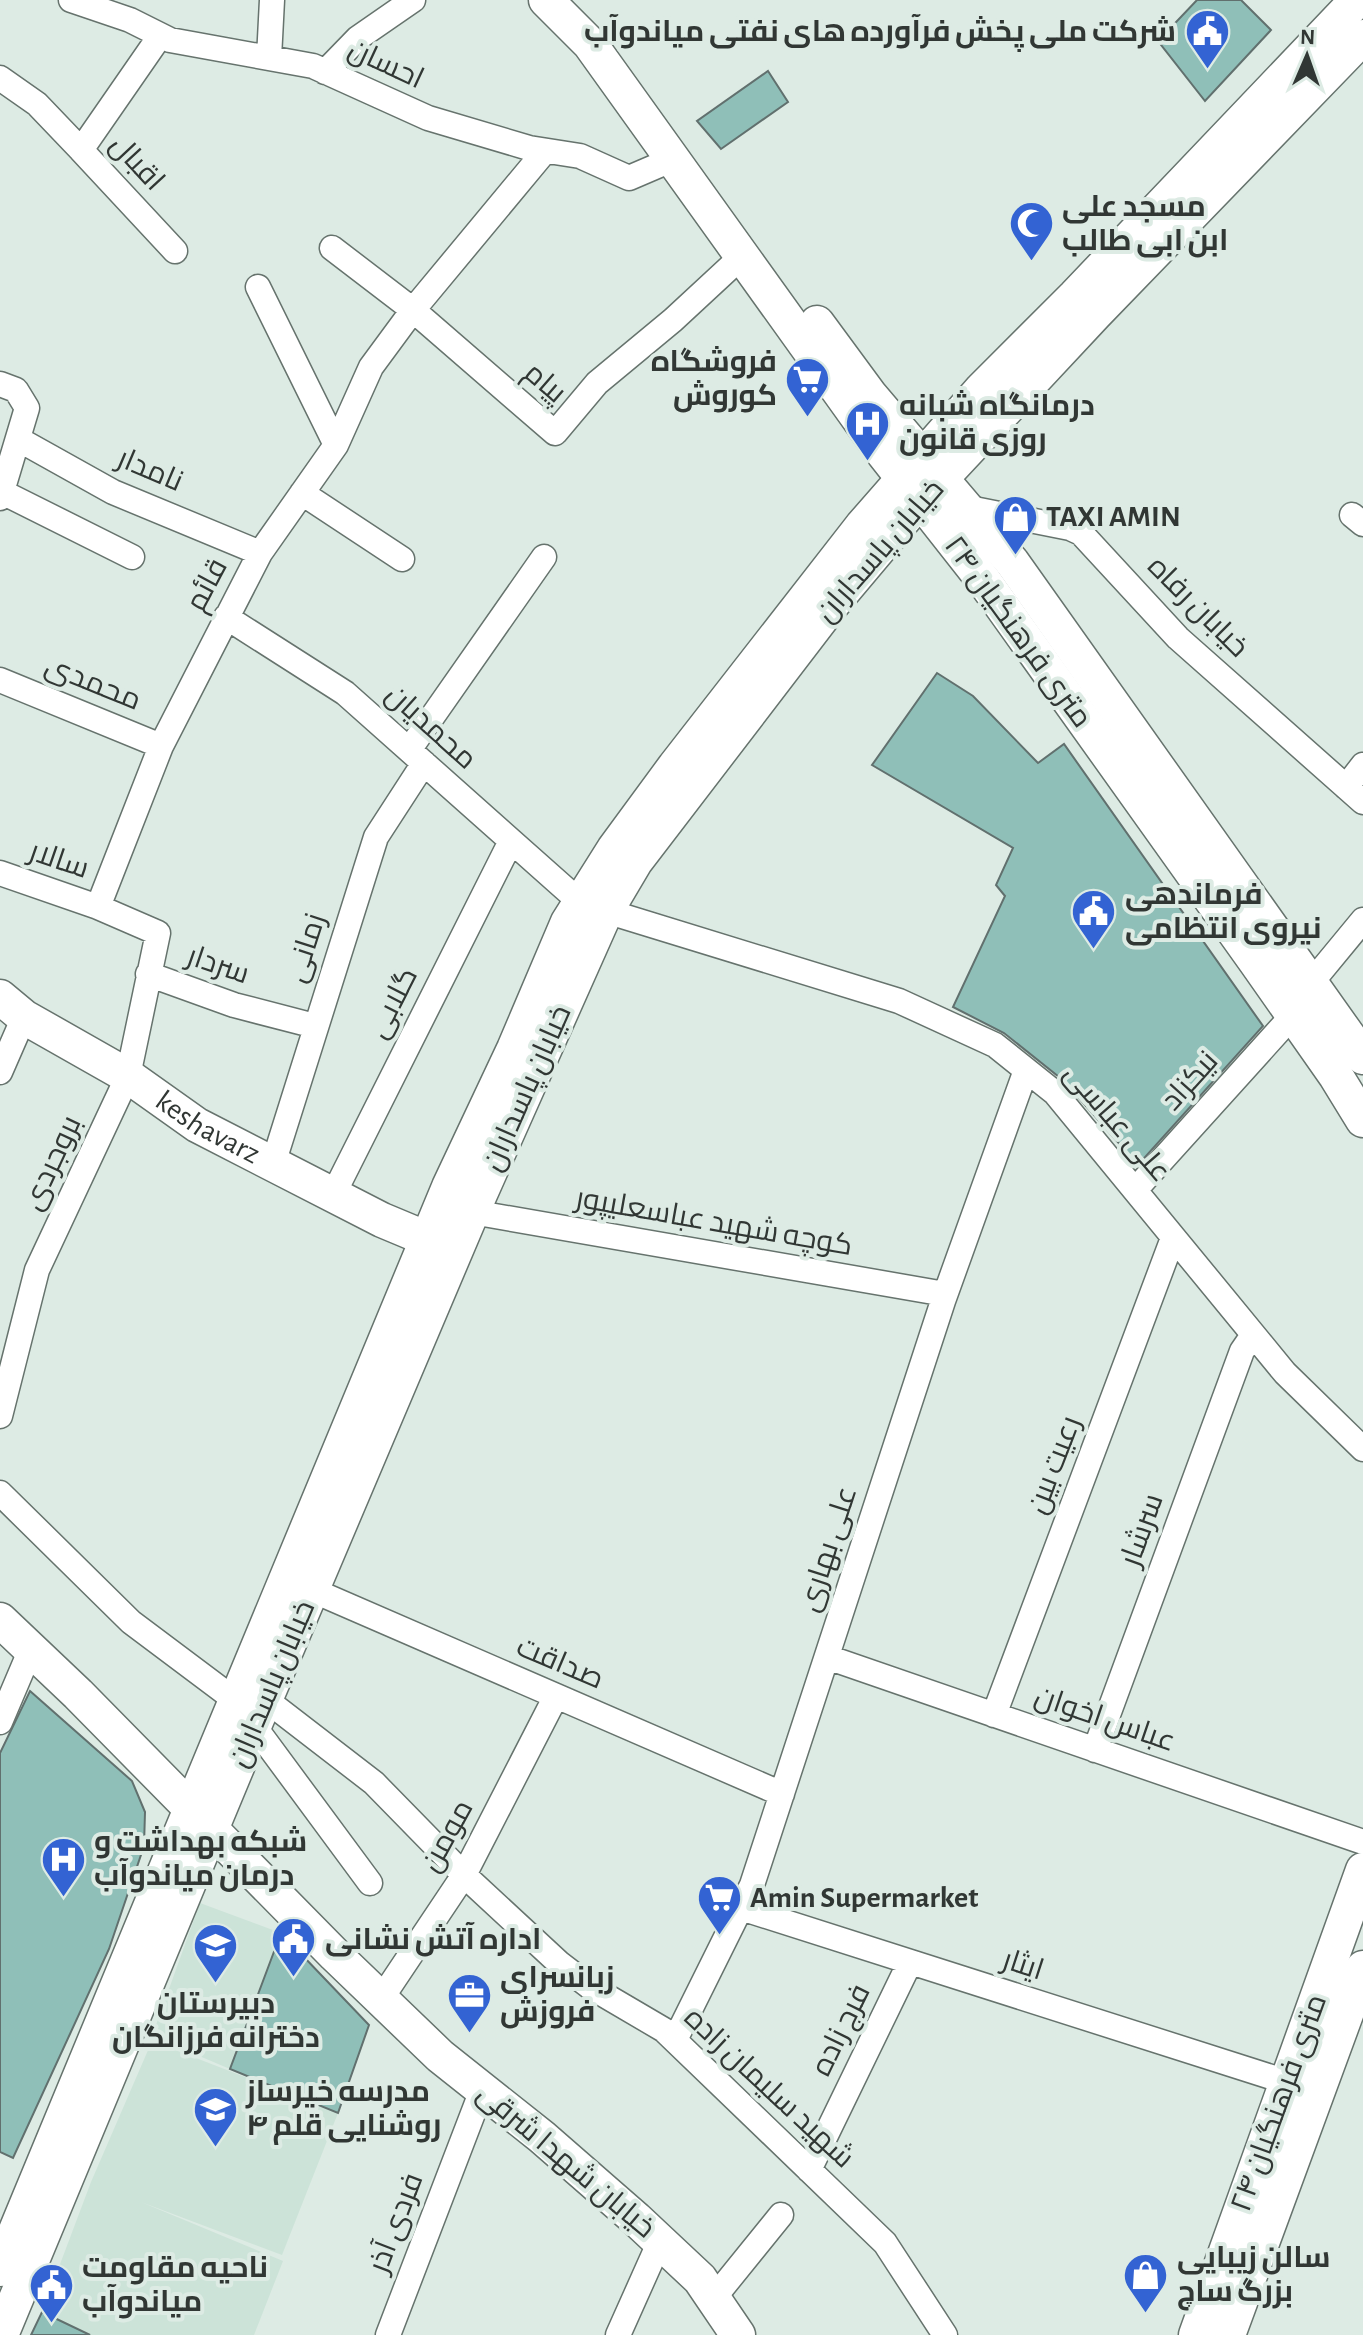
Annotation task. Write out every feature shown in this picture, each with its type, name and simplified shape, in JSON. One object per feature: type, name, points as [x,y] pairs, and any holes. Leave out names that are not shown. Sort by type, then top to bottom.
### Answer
[{"type":"main road","name":"۲۴ متری فرهنگیان","points":[[546,0],[590,44],[741,257],[922,479],[964,507],[1012,562],[1363,1057]]},
{"type":"main road","name":"۲۴ متری فرهنگیان","points":[[578,0],[609,32],[870,395],[984,581],[1336,1076],[1363,1120]]},
{"type":"main road","name":"خیابان پاسداران","points":[[442,1245],[472,1212],[614,849],[675,766],[823,575],[922,479],[982,389],[1352,12]]},
{"type":"main road","name":"خیابان پاسداران","points":[[252,1708],[312,1590],[442,1245],[449,1187],[514,1049],[568,922],[593,907]]},
{"type":"main road","name":"keshavarz","points":[[12,1007],[128,1076],[197,1125],[382,1220],[442,1245]]},
{"type":"main road","points":[[0,2269],[252,1708],[442,1245]]},
{"type":"main road","name":"خیابان شهدا شرقی","points":[[0,1620],[440,2056],[542,2137],[700,2279],[738,2335]]},
{"type":"main road","points":[[1,2335],[201,1819]]},
{"type":"main road","name":"۲۴ متری فرهنگیان","points":[[1196,2335],[1363,1870]]},
{"type":"main road","name":"۲۴ متری فرهنگیان","points":[[1228,2335],[1363,1968]]},
{"type":"street","name":"احسان","points":[[71,0],[130,10],[160,36],[170,40],[313,66],[428,118],[545,151],[580,156],[629,178],[671,160]]},
{"type":"street","points":[[269,58],[272,0]]},
{"type":"street","points":[[325,72],[358,38],[413,0]]},
{"type":"street","name":"اقبال","points":[[160,36],[81,150],[175,251]]},
{"type":"street","points":[[0,78],[37,104],[81,150]]},
{"type":"street","name":"قائم","points":[[98,907],[161,746],[260,553],[336,445],[371,367],[413,310],[545,151]]},
{"type":"street","name":"پیام","points":[[332,248],[413,310],[555,433],[597,383],[673,320],[741,257]]},
{"type":"street","points":[[258,287],[336,445]]},
{"type":"street","points":[[0,384],[16,390],[27,408],[1,495],[132,557]]},
{"type":"street","name":"نامدار","points":[[18,439],[113,492],[260,553]]},
{"type":"street","points":[[302,493],[402,559]]},
{"type":"street","name":"خیابان رفاه","points":[[964,507],[1070,528],[1081,533],[1178,638],[1354,794]]},
{"type":"street","name":"زمانی","points":[[273,1164],[376,837],[417,757],[544,557]]},
{"type":"street","name":"محمدیان","points":[[226,617],[345,693],[511,841],[593,907]]},
{"type":"street","name":"محمدی","points":[[0,680],[161,746]]},
{"type":"street","points":[[1354,794],[1363,765]]},
{"type":"street","name":"گلابی","points":[[333,1195],[511,841]]},
{"type":"street","name":"سالار","points":[[0,873],[98,907]]},
{"type":"street","points":[[98,907],[158,933],[128,1076]]},
{"type":"street","name":"علی عباسی","points":[[593,907],[899,1001],[995,1045],[1055,1093],[1285,1373],[1363,1449]]},
{"type":"street","points":[[1311,983],[1363,920]]},
{"type":"street","name":"سردار","points":[[148,974],[234,1005],[315,1026]]},
{"type":"street","points":[[0,1072],[12,1007]]},
{"type":"street","name":"نیکزاد","points":[[1135,1190],[1293,1015]]},
{"type":"street","name":"علی بهاری","points":[[675,2040],[752,1885],[945,1294],[1026,1070]]},
{"type":"street","name":"بروجردی","points":[[0,1416],[37,1270],[128,1076]]},
{"type":"street","name":"کوچه شهید عباسعلیپور","points":[[472,1212],[945,1294]]},
{"type":"street","name":"رعیت بین","points":[[994,1715],[1173,1238]]},
{"type":"street","name":"سرشار","points":[[1095,1750],[1237,1366],[1253,1335]]},
{"type":"street","name":"شهید سلیمان زاده","points":[[0,1493],[131,1622],[252,1708],[374,1783],[464,1875],[559,1963],[589,1986],[664,2030],[885,2243],[945,2335]]},
{"type":"street","name":"صداقت","points":[[312,1590],[782,1794]]},
{"type":"street","points":[[0,1722],[31,1649]]},
{"type":"street","name":"عباس اخوان","points":[[827,1657],[1363,1842]]},
{"type":"street","name":"مومن","points":[[381,1999],[464,1875],[556,1696]]},
{"type":"street","points":[[252,1708],[370,1883]]},
{"type":"street","name":"ایثار","points":[[741,1908],[1287,2082]]},
{"type":"street","name":"فرج زاده","points":[[809,2170],[910,1962]]},
{"type":"street","name":"فردی آذر","points":[[388,2335],[482,2090]]},
{"type":"street","points":[[713,2299],[781,2215]]},
{"type":"street","points":[[618,2335],[660,2241]]},
{"type":"shaded area","name":"دبیرستان دخترانه فرزانگان","points":[[200,1903],[281,1933],[230,2069],[152,2036]]},
{"type":"shaded area","points":[[152,2041],[338,2113],[282,2255],[141,2202],[283,2261],[254,2335],[90,2335],[42,2312],[91,2182]]},
{"type":"building","name":"شرکت ملی پخش فرآورده های نفتی میاندوآب","points":[[1197,0],[1241,0],[1271,30],[1205,101],[1158,41]]},
{"type":"building","points":[[768,71],[788,102],[721,149],[697,121]]},
{"type":"building","name":"فرماندهی نیروی انتظامی","points":[[937,673],[973,696],[1038,763],[1064,744],[1263,1026],[1138,1165],[1064,1081],[1004,1033],[953,1007],[1005,896],[996,885],[1013,848],[872,765]]},
{"type":"building","name":"شبکه بهداشت و درمان میاندوآب","points":[[30,1691],[132,1781],[145,1812],[144,1846],[109,1949],[13,2158],[0,2152],[0,1753]]},
{"type":"building","name":"اداره آتش نشانی","points":[[281,1933],[369,2025],[338,2113],[230,2069]]},
{"type":"building","name":"ناحیه مقاومت میاندوآب","points":[[42,2312],[90,2335],[31,2335]]},
{"type":"place","name":"شرکت ملی پخش فرآورده های نفتی میاندوآب","points":[[1207,71]]},
{"type":"place","name":"مسجد علی ابن ابی طالب","points":[[1031,263]]},
{"type":"place","name":"فروشگاه کوروش","points":[[808,418]]},
{"type":"place","name":"درمانگاه شبانه روزی قانون","points":[[868,462]]},
{"type":"place","name":"TAXI AMIN","points":[[1015,556]]},
{"type":"place","name":"فرماندهی نیروی انتظامی","points":[[1094,951]]},
{"type":"place","name":"شبکه بهداشت و درمان میاندوآب","points":[[63,1898]]},
{"type":"place","name":"Amin Supermarket","points":[[719,1937]]},
{"type":"place","name":"اداره آتش نشانی","points":[[294,1979]]},
{"type":"place","name":"دبیرستان دخترانه فرزانگان","points":[[216,1985]]},
{"type":"place","name":"زبانسرای فروزش","points":[[469,2034]]},
{"type":"place","name":"مدرسه خیرساز روشنایی قلم ۴","points":[[215,2148]]},
{"type":"place","name":"سالن زیبایی بزرگ ساچ","points":[[1146,2314]]},
{"type":"place","name":"ناحیه مقاومت میاندوآب","points":[[51,2324]]}]
